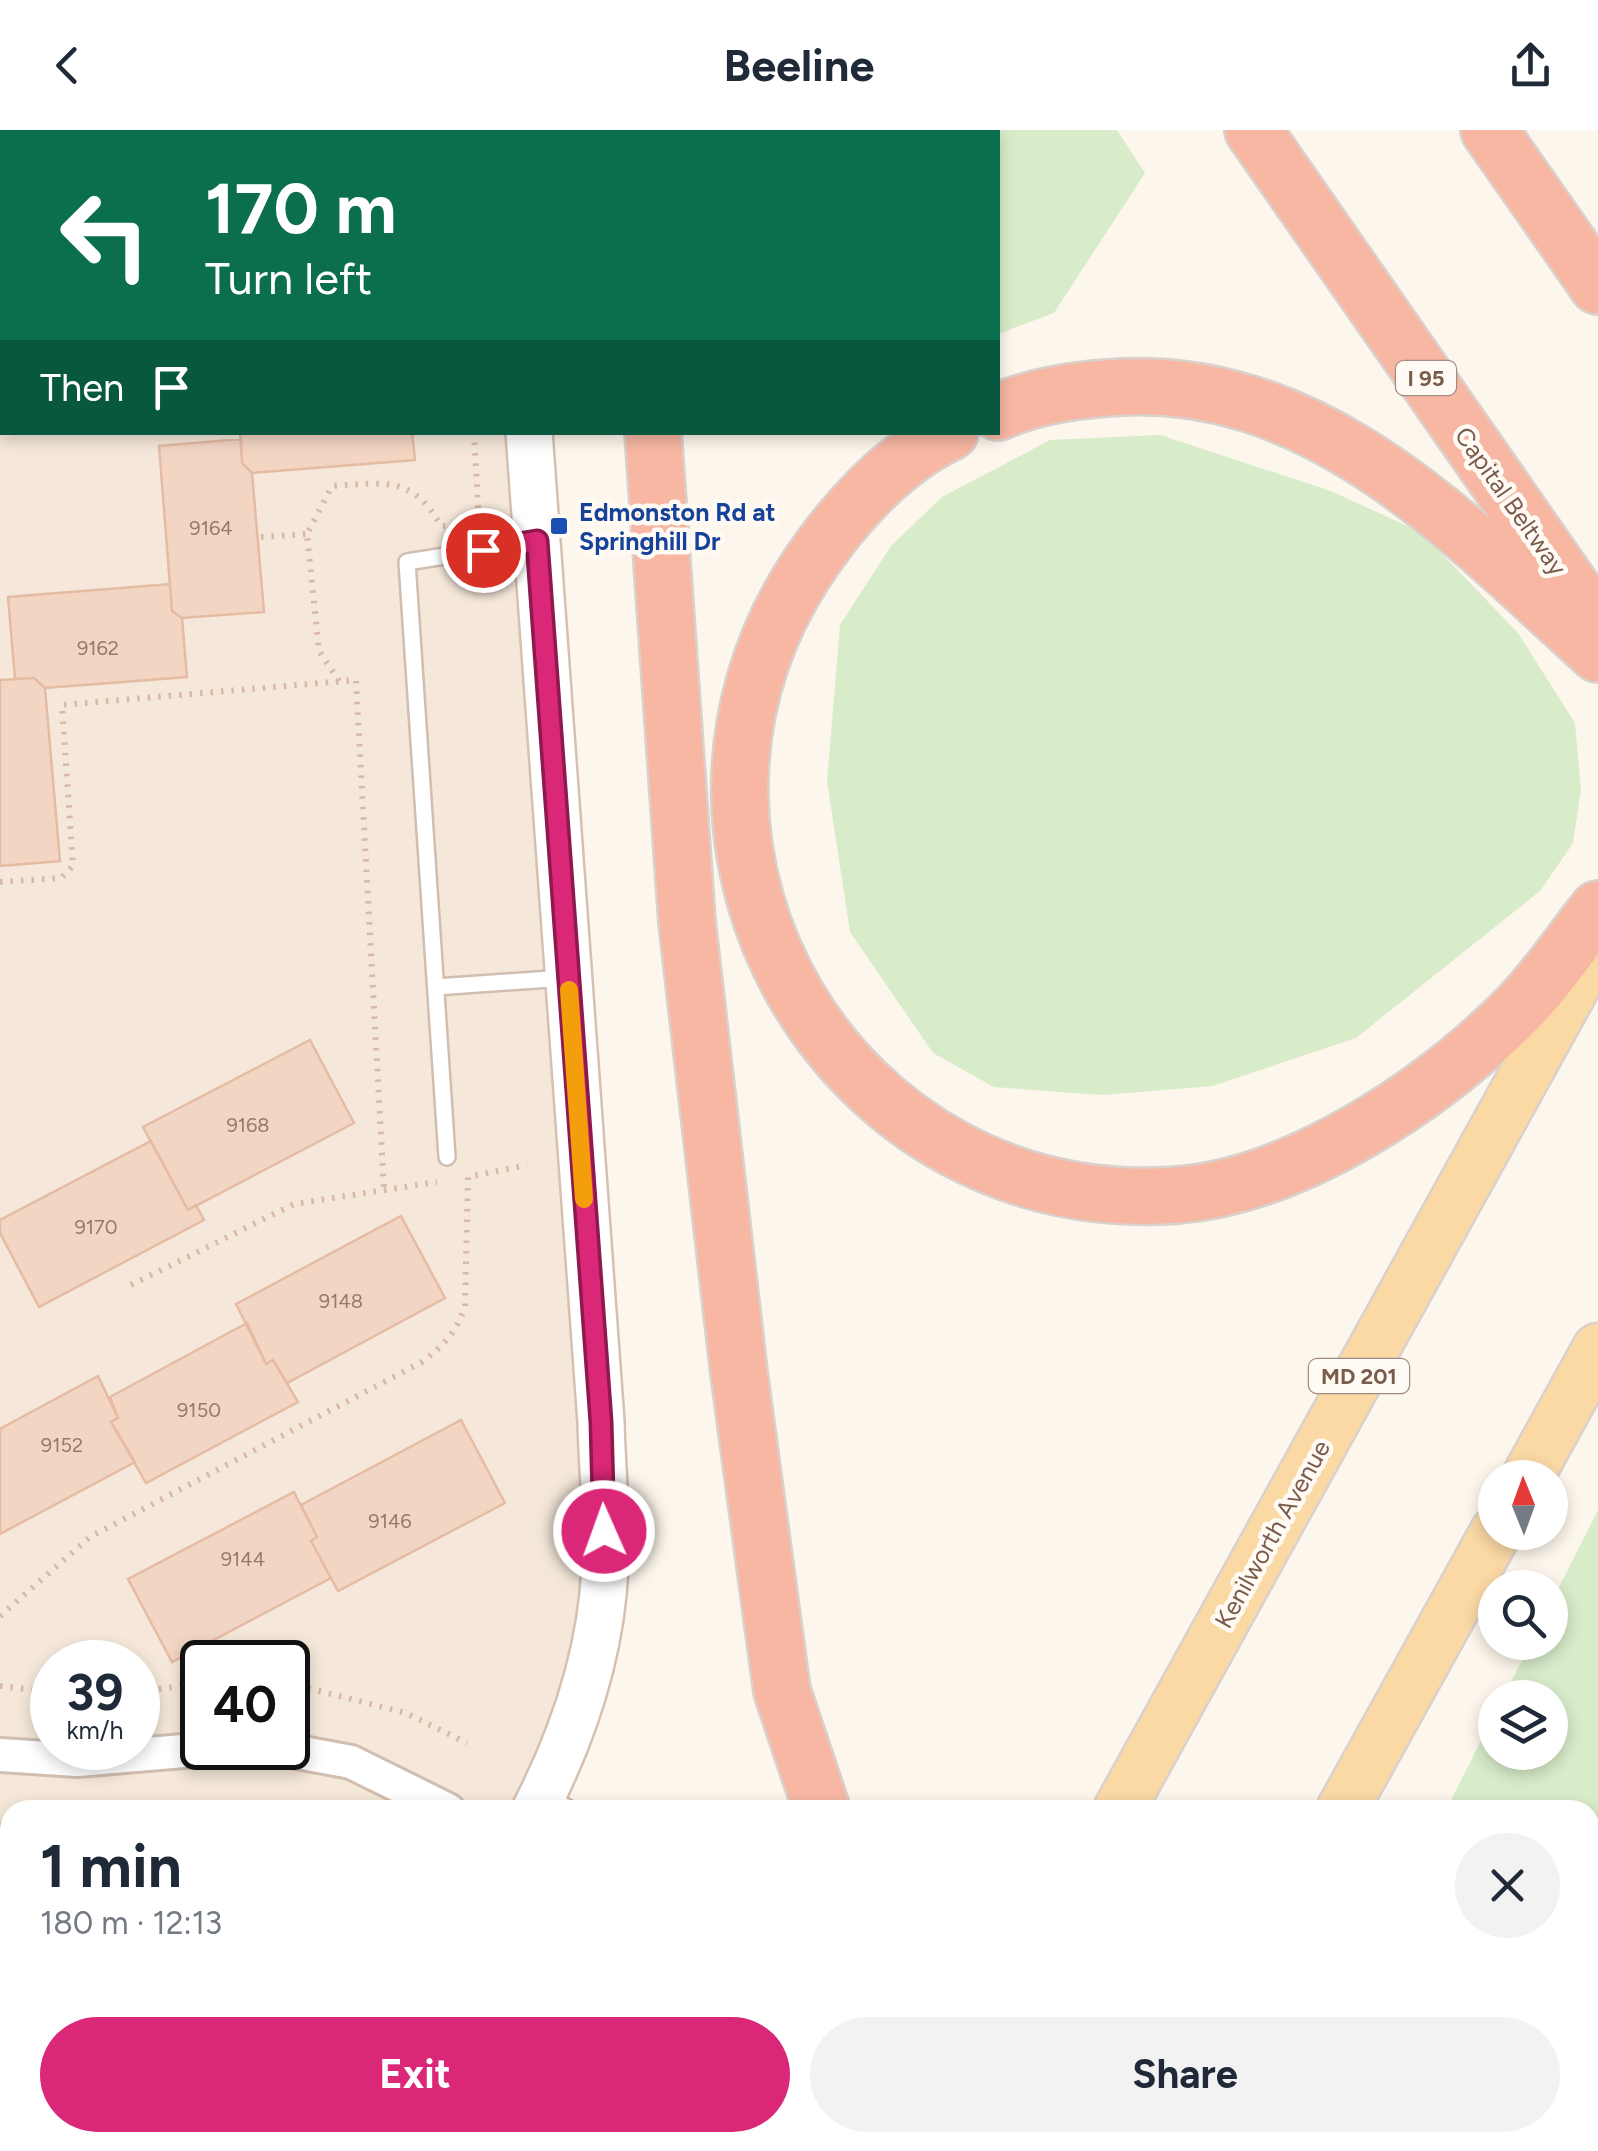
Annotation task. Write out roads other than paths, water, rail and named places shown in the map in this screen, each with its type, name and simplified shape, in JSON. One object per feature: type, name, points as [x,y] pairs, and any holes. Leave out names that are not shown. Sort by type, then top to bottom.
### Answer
[{"type":"highway","name":"Capital Beltway","points":[[1253,130],[1598,626]]},
{"type":"highway","points":[[1488,130],[1598,286]]},
{"type":"highway","points":[[1000,411],[1089,388],[1161,385],[1240,399],[1336,438],[1434,506],[1598,654]]},
{"type":"highway","points":[[653,435],[686,922],[743,1412],[782,1692],[818,1800]]},
{"type":"highway","points":[[946,435],[876,484],[821,547],[778,614],[753,683],[740,755],[740,830],[756,902],[783,978],[826,1042],[882,1101],[946,1145],[1022,1175],[1094,1192],[1178,1196],[1256,1178],[1344,1139],[1434,1084],[1518,1009],[1598,910]]},
{"type":"main road","name":"Kenilworth Avenue","points":[[1126,1800],[1598,943]]},
{"type":"main road","points":[[1536,1460],[1598,1348]]},
{"type":"main road","points":[[1348,1800],[1486,1550]]},
{"type":"street","points":[[529,435],[601,1422],[606,1567],[586,1686],[551,1800]]},
{"type":"street","points":[[0,1755],[94,1760],[180,1752]]},
{"type":"street","points":[[310,1754],[351,1762],[428,1800]]},
{"type":"lane","points":[[448,1157],[407,562],[537,541]]},
{"type":"lane","points":[[436,987],[568,978]]},
{"type":"place","name":"Edmonston Rd at Springhill Dr","points":[[559,526]]}]
